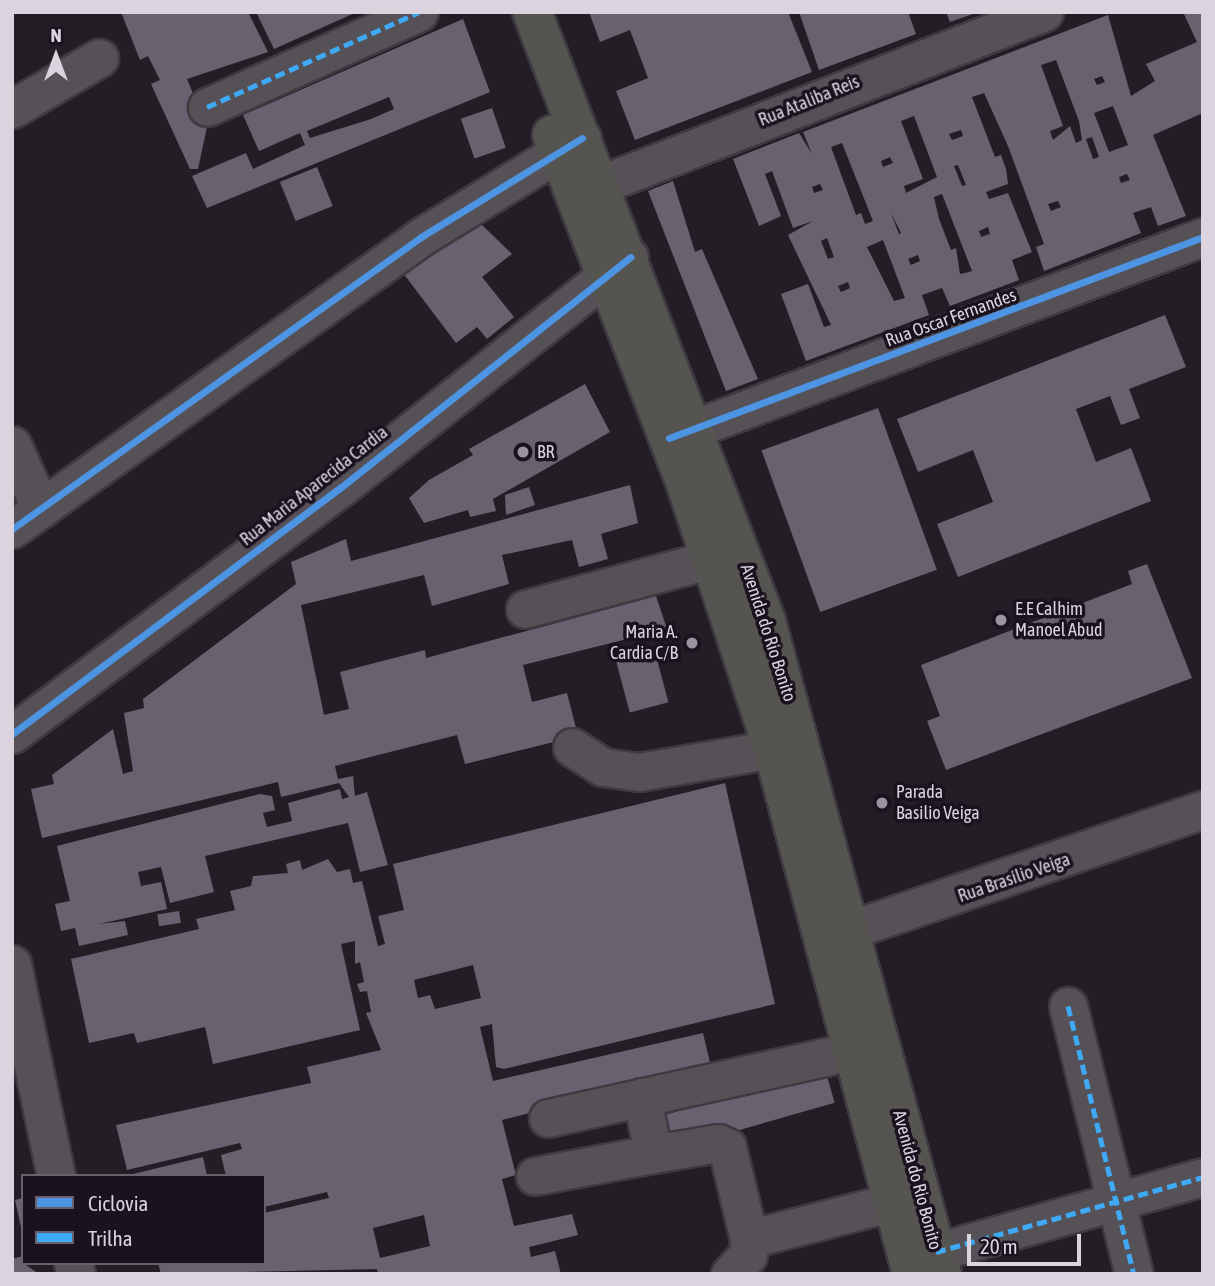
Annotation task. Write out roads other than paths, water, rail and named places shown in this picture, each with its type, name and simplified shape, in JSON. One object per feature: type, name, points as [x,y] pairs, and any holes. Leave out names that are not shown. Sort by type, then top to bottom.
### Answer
[{"type":"main road","name":"Avenida do Rio Bonito","points":[[504,12],[570,144],[683,433],[766,621],[838,935],[930,1266]]},
{"type":"main road","name":"Avenida do Rio Bonito","points":[[532,12],[570,144]]},
{"type":"main road","name":"Avenida do Rio Bonito","points":[[683,433],[712,559],[773,749],[838,935],[853,1051],[893,1202],[930,1266]]},
{"type":"street","points":[[207,107],[419,12]]},
{"type":"street","name":"Rua Ataliba Reis","points":[[588,189],[1044,12]]},
{"type":"street","points":[[12,109],[99,58]]},
{"type":"street","points":[[12,445],[26,519],[421,237],[570,144]]},
{"type":"street","name":"Rua Oscar Fernandes","points":[[683,433],[1203,237]]},
{"type":"street","name":"Rua Maria Aparecida Cardia","points":[[12,734],[340,488],[617,264]]},
{"type":"street","points":[[526,610],[712,559]]},
{"type":"street","points":[[572,747],[603,767],[639,772],[773,749]]},
{"type":"street","name":"Rua Brasílio Veiga","points":[[838,935],[1203,810]]},
{"type":"street","points":[[12,964],[55,1174]]},
{"type":"street","points":[[1068,1006],[1114,1203],[1134,1274]]},
{"type":"street","points":[[548,1118],[853,1051]]},
{"type":"street","points":[[642,1097],[653,1154]]},
{"type":"street","points":[[535,1176],[718,1143],[727,1147],[749,1239],[748,1255],[730,1274]]},
{"type":"street","points":[[930,1266],[1114,1203],[1203,1177]]},
{"type":"street","points":[[749,1239],[893,1202]]},
{"type":"place","name":"BR","points":[[523,452]]},
{"type":"place","name":"E.E Calhim Manoel Abud","points":[[1001,620]]},
{"type":"place","name":"Maria A. Cardia C/B","points":[[692,643]]},
{"type":"place","name":"Parada Basilio Veiga","points":[[882,803]]}]
